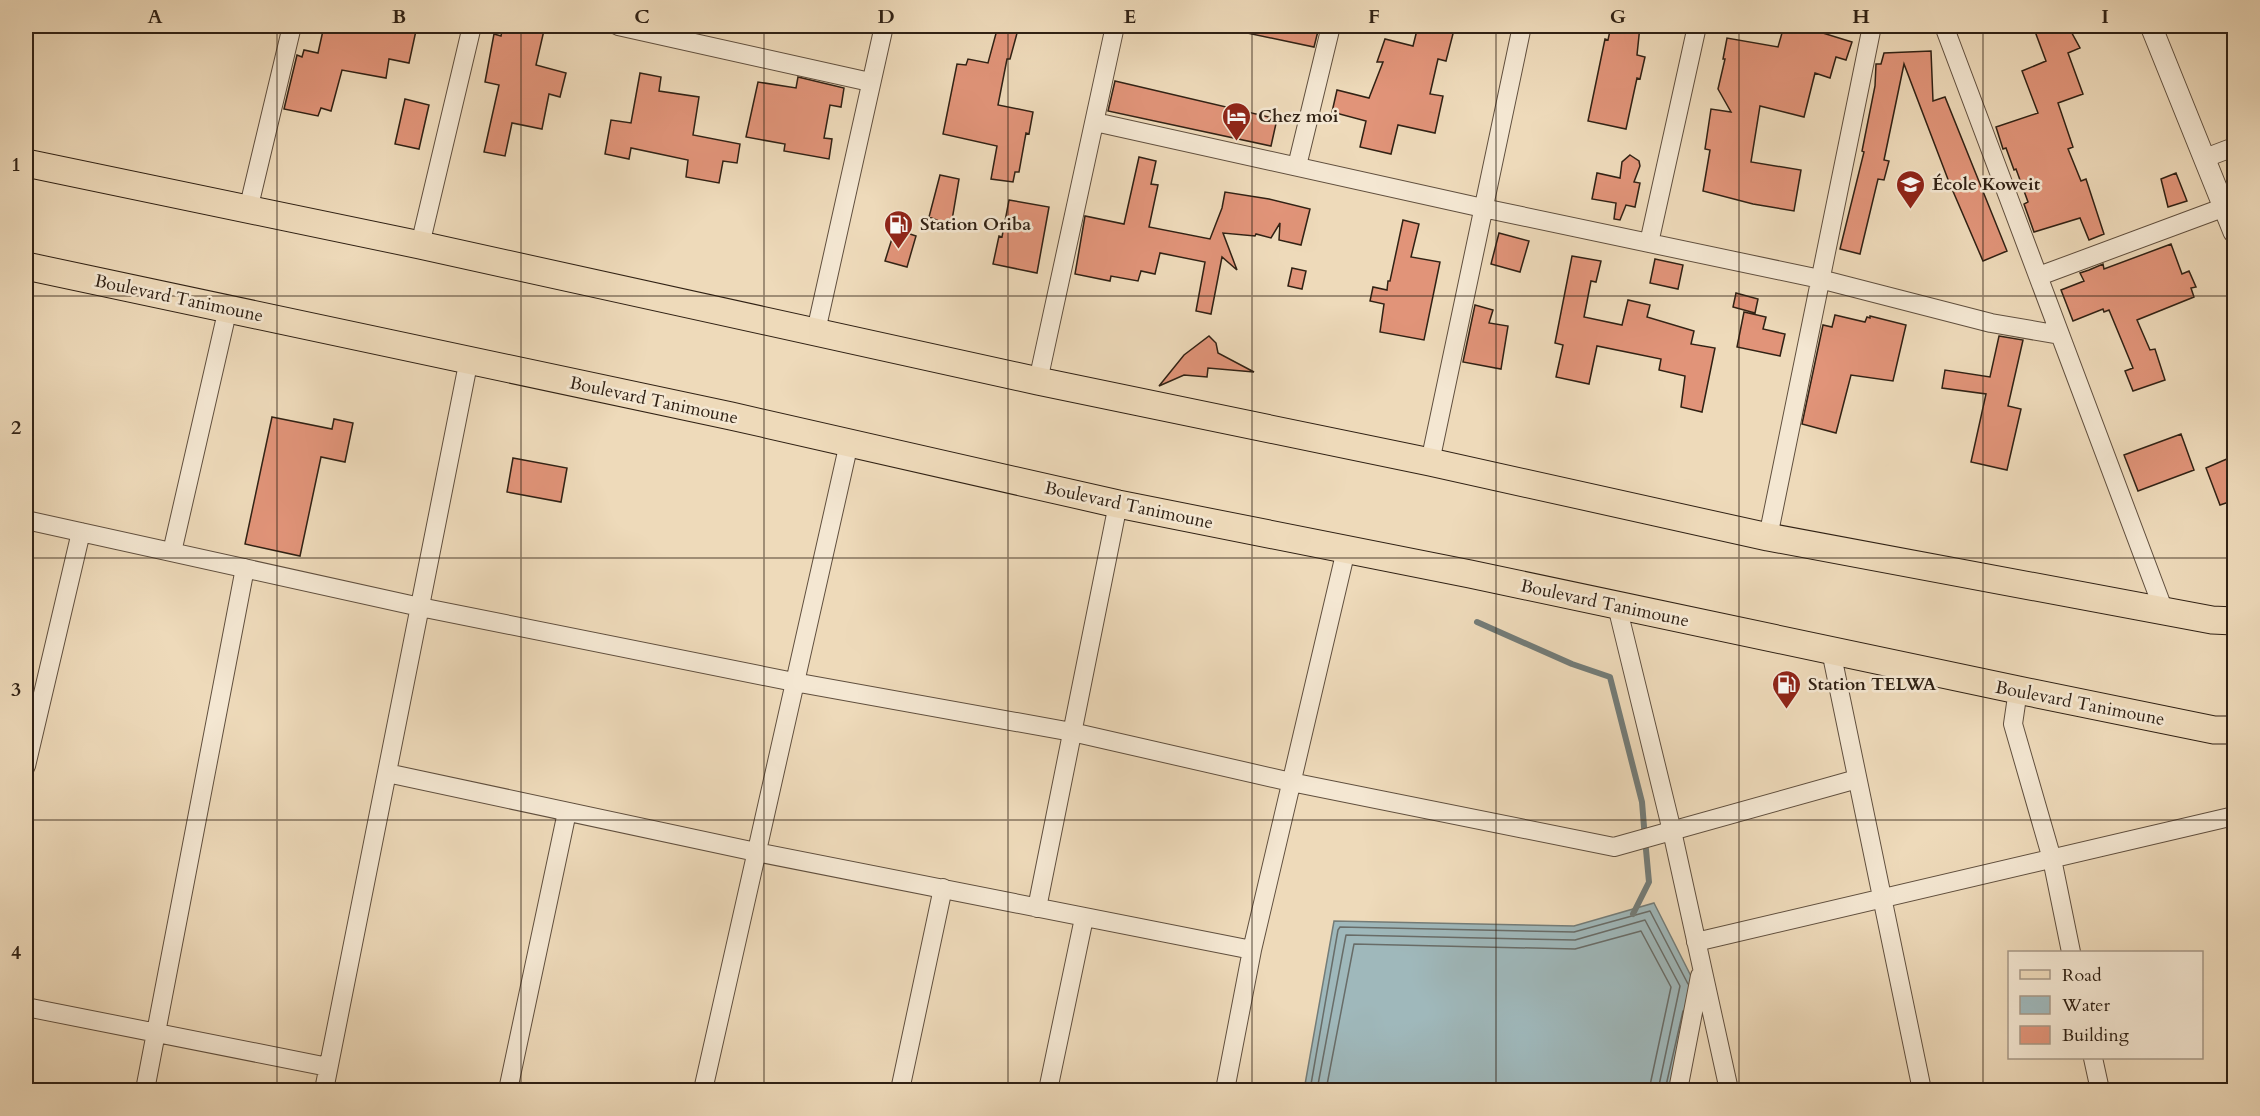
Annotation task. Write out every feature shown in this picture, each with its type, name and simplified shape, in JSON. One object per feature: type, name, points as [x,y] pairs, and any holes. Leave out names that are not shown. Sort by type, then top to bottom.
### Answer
[{"type":"main road","points":[[26,163],[420,245],[1038,381],[1430,462],[1768,537],[2212,620],[2235,621]]},
{"type":"main road","name":"Boulevard Tanimoune","points":[[26,266],[469,359],[1118,504],[2214,730],[2235,730]]},
{"type":"street","points":[[248,210],[292,26]]},
{"type":"street","points":[[420,245],[472,26]]},
{"type":"street","points":[[618,26],[870,82]]},
{"type":"street","points":[[816,331],[884,26]]},
{"type":"street","points":[[1038,381],[1115,26]]},
{"type":"street","points":[[1297,166],[1331,26]]},
{"type":"street","points":[[1430,462],[1522,26]]},
{"type":"street","points":[[1649,243],[1697,26]]},
{"type":"street","points":[[1768,537],[1872,26]]},
{"type":"street","points":[[1944,26],[2164,611]]},
{"type":"street","points":[[2151,26],[2235,232]]},
{"type":"street","points":[[1095,122],[1483,208],[1820,279],[1991,323],[2060,335]]},
{"type":"street","points":[[2205,158],[2235,147]]},
{"type":"street","points":[[2039,276],[2225,207]]},
{"type":"street","points":[[172,552],[228,309]]},
{"type":"street","points":[[324,1090],[469,359]]},
{"type":"street","points":[[703,1090],[849,443]]},
{"type":"street","points":[[1037,908],[1118,504]]},
{"type":"street","points":[[26,520],[420,607],[794,682],[1072,732],[1291,782],[1614,847],[1857,779]]},
{"type":"street","points":[[26,766],[81,532]]},
{"type":"street","points":[[1225,1090],[1252,950],[1346,550]]},
{"type":"street","points":[[145,1090],[245,568]]},
{"type":"street","points":[[1617,606],[1672,831],[1729,1090]]},
{"type":"street","points":[[1831,651],[1922,1090]]},
{"type":"street","points":[[2018,690],[2013,724],[2052,859],[2072,951]]},
{"type":"street","points":[[387,773],[756,852],[1252,950]]},
{"type":"street","points":[[508,1090],[567,812]]},
{"type":"street","points":[[1696,942],[2235,816]]},
{"type":"street","points":[[900,1090],[943,888]]},
{"type":"street","points":[[1048,1090],[1084,918]]},
{"type":"street","points":[[1678,1090],[1702,968]]},
{"type":"street","points":[[26,1007],[328,1067]]},
{"type":"street","points":[[2093,1059],[2100,1090]]},
{"type":"water","points":[[1654,903],[1695,984],[1671,1090],[1304,1090],[1334,921],[1574,926]]},
{"type":"building","points":[[324,26],[417,26],[409,63],[389,59],[386,78],[342,70],[331,111],[321,108],[318,116],[284,109],[297,55],[302,57],[304,50],[318,53]]},
{"type":"building","points":[[503,26],[521,29],[521,26],[545,26],[536,65],[566,73],[560,97],[549,94],[542,129],[512,123],[505,156],[484,152],[499,85],[485,82],[494,34],[501,36]]},
{"type":"building","points":[[998,26],[1019,26],[1010,59],[1007,59],[998,105],[1033,112],[1029,134],[1026,133],[1019,172],[1015,172],[1013,182],[991,179],[997,146],[943,134],[957,64],[966,65],[968,59],[988,63]]},
{"type":"building","points":[[1242,26],[1311,26],[1311,29],[1318,31],[1314,47],[1242,32]]},
{"type":"building","points":[[1418,26],[1455,26],[1446,61],[1438,59],[1430,94],[1443,96],[1435,133],[1398,125],[1391,154],[1360,147],[1366,121],[1332,112],[1337,90],[1369,98],[1383,62],[1377,62],[1385,39],[1413,46]]},
{"type":"building","points":[[1611,26],[1640,26],[1637,55],[1645,57],[1640,79],[1637,78],[1626,129],[1588,121],[1605,39],[1608,40]]},
{"type":"building","points":[[1784,26],[1814,26],[1813,30],[1852,42],[1846,60],[1836,57],[1830,78],[1815,73],[1804,117],[1760,106],[1751,162],[1801,170],[1794,211],[1753,204],[1703,191],[1710,150],[1705,149],[1711,109],[1731,112],[1718,89],[1727,38],[1778,47]]},
{"type":"building","points":[[2033,26],[2068,26],[2080,48],[2068,53],[2083,94],[2058,103],[2073,147],[2068,149],[2081,181],[2086,179],[2104,234],[2089,240],[2080,218],[2034,232],[2024,204],[2028,202],[2016,169],[2014,170],[2006,148],[2003,149],[1996,127],[2038,113],[2022,71],[2046,61]]},
{"type":"building","points":[[1931,51],[1933,101],[1945,97],[2007,251],[1983,261],[1949,182],[1904,64],[1884,160],[1889,161],[1884,180],[1878,179],[1860,254],[1840,249],[1864,152],[1862,151],[1875,86],[1876,64],[1881,64],[1884,53]]},
{"type":"building","points":[[640,73],[661,77],[659,91],[699,97],[693,135],[740,144],[737,163],[723,161],[719,183],[686,177],[688,160],[631,148],[629,159],[605,154],[611,120],[631,123]]},
{"type":"building","points":[[798,77],[844,88],[841,107],[830,105],[824,138],[832,139],[829,159],[784,151],[785,144],[746,137],[758,82],[796,88]]},
{"type":"building","points":[[1115,81],[1277,119],[1271,146],[1108,111]]},
{"type":"building","points":[[405,99],[429,105],[419,149],[395,144]]},
{"type":"building","points":[[1630,155],[1639,161],[1640,166],[1634,182],[1640,183],[1635,207],[1626,205],[1620,220],[1614,219],[1616,203],[1592,199],[1597,173],[1620,178],[1622,162]]},
{"type":"building","points":[[1139,157],[1156,161],[1151,184],[1158,185],[1149,227],[1210,239],[1222,208],[1225,192],[1310,209],[1301,245],[1279,240],[1280,223],[1271,238],[1256,234],[1255,236],[1223,233],[1237,270],[1222,257],[1211,314],[1196,311],[1205,262],[1160,253],[1155,274],[1141,271],[1138,281],[1111,276],[1110,281],[1075,274],[1085,216],[1124,224]]},
{"type":"building","points":[[2176,173],[2187,201],[2168,207],[2161,179]]},
{"type":"building","points":[[940,175],[959,179],[951,226],[929,217]]},
{"type":"building","points":[[1009,200],[1049,207],[1037,273],[993,264],[999,236],[1002,237]]},
{"type":"building","points":[[1403,220],[1419,224],[1411,257],[1440,262],[1424,340],[1380,332],[1384,304],[1370,301],[1373,287],[1387,290]]},
{"type":"building","points":[[895,229],[916,236],[907,267],[885,261]]},
{"type":"building","points":[[1499,233],[1529,241],[1520,272],[1491,264]]},
{"type":"building","points":[[2171,244],[2182,274],[2189,271],[2196,287],[2191,288],[2194,297],[2137,320],[2150,350],[2155,349],[2165,380],[2133,391],[2125,371],[2133,368],[2109,310],[2104,312],[2103,309],[2073,321],[2061,290],[2084,281],[2080,273],[2103,264],[2104,269]]},
{"type":"building","points":[[1572,256],[1601,261],[1596,282],[1591,281],[1584,317],[1622,325],[1628,300],[1650,305],[1647,317],[1694,331],[1691,344],[1715,348],[1702,412],[1681,407],[1685,376],[1659,370],[1661,359],[1597,346],[1589,384],[1556,377],[1563,345],[1555,343]]},
{"type":"building","points":[[1655,259],[1683,265],[1678,289],[1650,283]]},
{"type":"building","points":[[1292,268],[1306,271],[1302,289],[1288,286]]},
{"type":"building","points":[[1736,293],[1758,299],[1755,313],[1733,307]]},
{"type":"building","points":[[1475,305],[1493,310],[1489,323],[1508,326],[1501,369],[1463,362]]},
{"type":"building","points":[[1744,312],[1766,317],[1763,329],[1785,334],[1780,356],[1737,347]]},
{"type":"building","points":[[1835,315],[1865,322],[1870,316],[1906,325],[1893,381],[1851,375],[1836,433],[1802,424],[1823,325],[1832,327]]},
{"type":"building","points":[[1209,336],[1216,343],[1218,353],[1254,372],[1208,368],[1207,377],[1184,375],[1159,386],[1184,355]]},
{"type":"building","points":[[1999,336],[2023,340],[2008,406],[2021,409],[2007,470],[1971,462],[1986,394],[1942,388],[1945,370],[1990,377]]},
{"type":"building","points":[[272,417],[332,429],[334,419],[353,423],[345,462],[321,457],[300,556],[245,544]]},
{"type":"building","points":[[2181,434],[2194,470],[2138,491],[2124,455]]},
{"type":"building","points":[[513,458],[567,468],[561,502],[507,492]]},
{"type":"building","points":[[2229,458],[2235,473],[2235,500],[2220,505],[2206,468]]},
{"type":"waterway","points":[[1477,622],[1572,664],[1610,677],[1642,802],[1649,882],[1633,914]]},
{"type":"place","name":"Chez moi","points":[[1237,142]]},
{"type":"place","name":"École Koweit","points":[[1911,210]]},
{"type":"place","name":"Station Oriba","points":[[899,250]]},
{"type":"place","name":"Station TELWA","points":[[1787,710]]}]
